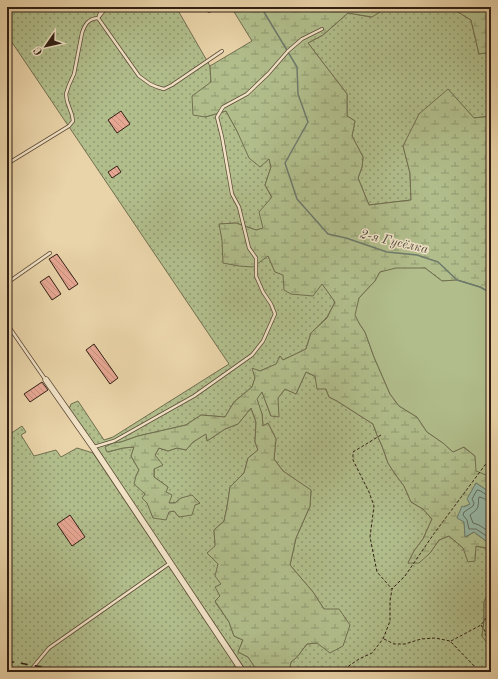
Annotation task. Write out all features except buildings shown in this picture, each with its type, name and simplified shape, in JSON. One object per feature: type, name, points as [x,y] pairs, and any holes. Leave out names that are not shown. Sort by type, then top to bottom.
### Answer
[{"type":"street","points":[[46,380],[93,447],[243,672]]},
{"type":"lane","points":[[98,18],[102,7]]},
{"type":"lane","points":[[7,164],[69,126],[73,121],[66,94],[74,74],[84,27],[92,19],[98,18],[106,8],[111,7]]},
{"type":"lane","points":[[137,7],[157,7]]},
{"type":"lane","points":[[209,11],[210,7]]},
{"type":"lane","points":[[98,18],[139,76],[150,84],[164,89],[222,51]]},
{"type":"lane","points":[[93,447],[114,441],[194,396],[252,355],[263,341],[275,314],[272,304],[263,292],[256,276],[256,258],[249,248],[240,207],[232,194],[217,117],[223,107],[247,94],[268,74],[288,51],[302,39],[322,29]]},
{"type":"lane","points":[[7,283],[50,253]]},
{"type":"lane","points":[[7,324],[46,380]]},
{"type":"lane","points":[[29,672],[49,648],[171,563]]},
{"type":"path","points":[[381,435],[353,452],[353,460],[369,492],[374,506],[370,537],[377,572],[392,589]]},
{"type":"path","points":[[340,672],[359,659],[372,653],[383,639],[390,621],[390,601],[392,589],[405,576],[433,535],[491,458]]},
{"type":"path","points":[[450,641],[481,625],[491,611]]},
{"type":"path","points":[[481,625],[485,631],[488,642],[491,643]]},
{"type":"path","points":[[383,639],[394,644],[405,644],[421,639],[435,638],[450,641],[480,672]]},
{"type":"green space","points":[[7,7],[176,7],[210,66],[211,82],[205,117],[226,111],[237,131],[269,158],[271,167],[265,185],[272,198],[264,228],[256,230],[236,223],[220,224],[222,240],[268,256],[275,272],[322,283],[335,302],[327,317],[311,333],[306,349],[283,360],[280,356],[277,364],[260,371],[255,378],[252,387],[234,402],[225,417],[201,415],[186,425],[113,443],[108,452],[134,447],[131,456],[139,470],[136,476],[145,495],[153,518],[174,511],[179,517],[200,503],[181,498],[175,503],[169,503],[165,492],[168,487],[154,477],[155,455],[159,448],[168,451],[177,448],[186,450],[193,442],[207,433],[207,441],[225,429],[238,424],[251,408],[256,422],[255,442],[258,450],[248,458],[244,473],[230,487],[224,521],[214,530],[221,584],[220,597],[215,602],[229,622],[234,636],[243,640],[238,652],[248,657],[258,672],[247,672],[69,409],[71,404],[78,401],[104,440],[113,437],[229,364],[7,35]]},
{"type":"green space","points":[[231,7],[388,7],[372,17],[348,13],[323,35],[308,43],[347,94],[347,116],[355,121],[352,136],[363,157],[362,167],[358,178],[369,205],[411,200],[410,173],[403,146],[419,114],[448,89],[474,118],[491,116],[491,293],[480,287],[457,280],[442,281],[425,268],[380,272],[375,281],[359,298],[359,323],[365,332],[390,394],[399,406],[417,417],[427,432],[453,452],[463,447],[475,456],[491,477],[491,493],[476,483],[470,504],[464,507],[464,522],[466,537],[474,532],[491,543],[491,552],[487,548],[476,546],[475,561],[468,562],[463,548],[449,536],[439,540],[430,553],[419,563],[408,563],[414,551],[423,539],[432,519],[423,509],[411,502],[404,486],[388,463],[373,424],[329,397],[326,389],[317,389],[315,376],[306,372],[296,394],[285,389],[278,398],[279,417],[271,416],[262,392],[257,399],[262,414],[263,426],[268,423],[276,439],[274,459],[283,471],[311,490],[310,506],[296,538],[290,565],[313,592],[324,609],[339,609],[350,625],[343,646],[330,653],[317,643],[307,644],[291,662],[289,672],[258,672],[248,657],[238,652],[243,640],[234,636],[229,622],[215,601],[220,596],[215,587],[221,584],[215,576],[218,564],[207,553],[215,546],[214,530],[224,521],[230,487],[244,473],[248,458],[258,450],[255,442],[256,422],[251,408],[238,424],[225,429],[207,441],[206,434],[193,442],[186,450],[177,448],[168,451],[159,448],[155,455],[163,465],[154,469],[154,477],[168,487],[166,492],[172,495],[169,503],[175,503],[181,498],[192,495],[200,503],[195,505],[192,515],[179,517],[174,511],[169,512],[166,520],[153,518],[147,503],[142,498],[145,494],[134,484],[139,470],[131,456],[134,447],[107,452],[105,447],[113,443],[138,436],[186,425],[201,415],[225,417],[234,402],[252,387],[255,378],[252,368],[260,371],[276,364],[280,356],[283,360],[306,349],[311,333],[327,318],[335,302],[322,284],[313,296],[291,294],[284,290],[283,275],[275,272],[268,256],[253,267],[223,263],[222,240],[219,224],[236,223],[256,230],[263,228],[259,212],[272,197],[265,185],[271,167],[269,159],[260,167],[249,158],[226,111],[205,117],[193,115],[192,96],[211,82],[210,66],[252,41]]},
{"type":"green space","points":[[388,7],[450,7],[471,20],[479,54],[491,52],[491,62],[486,68],[491,70],[491,116],[474,118],[448,90],[403,146],[410,173],[411,200],[369,205],[358,178],[362,167],[363,157],[352,136],[355,121],[347,116],[347,94],[308,43],[323,35],[348,13],[371,17]]},
{"type":"green space","points":[[450,7],[491,7],[491,52],[479,54],[471,20]]},
{"type":"green space","points":[[396,268],[425,268],[442,281],[457,280],[480,287],[491,293],[491,477],[476,471],[475,456],[464,447],[453,452],[427,432],[417,417],[399,406],[390,394],[365,332],[355,315],[359,298],[375,281],[380,272]]},
{"type":"green space","points":[[306,372],[314,376],[320,382],[325,388],[329,397],[373,424],[388,463],[404,486],[411,502],[423,509],[432,519],[423,539],[414,551],[408,563],[430,553],[439,540],[449,536],[463,548],[484,548],[491,552],[491,587],[484,602],[482,636],[491,648],[491,672],[289,672],[291,662],[307,644],[317,643],[324,609],[313,592],[290,565],[296,538],[310,506],[311,491],[283,471],[274,459],[276,439],[268,423],[263,426],[262,414],[256,399],[262,392],[271,416],[277,399],[285,389],[296,394]]},
{"type":"green space","points":[[22,426],[26,432],[21,435],[34,456],[56,450],[61,457],[77,448],[93,453],[240,672],[7,672],[7,436]]},
{"type":"green space","points":[[491,587],[491,627],[488,628],[491,630],[491,648],[482,636],[484,602]]},
{"type":"water","points":[[476,483],[491,493],[491,543],[474,532],[465,537],[464,522],[457,518],[462,506],[464,507],[470,504],[467,499]]},
{"type":"waterway","name":"2-я Гусёлка","points":[[261,7],[297,67],[298,94],[308,122],[285,163],[297,199],[328,234],[346,238],[387,252],[417,255],[438,262],[457,280],[480,287],[491,293]]},
{"type":"railway","points":[[7,661],[72,672]]}]
